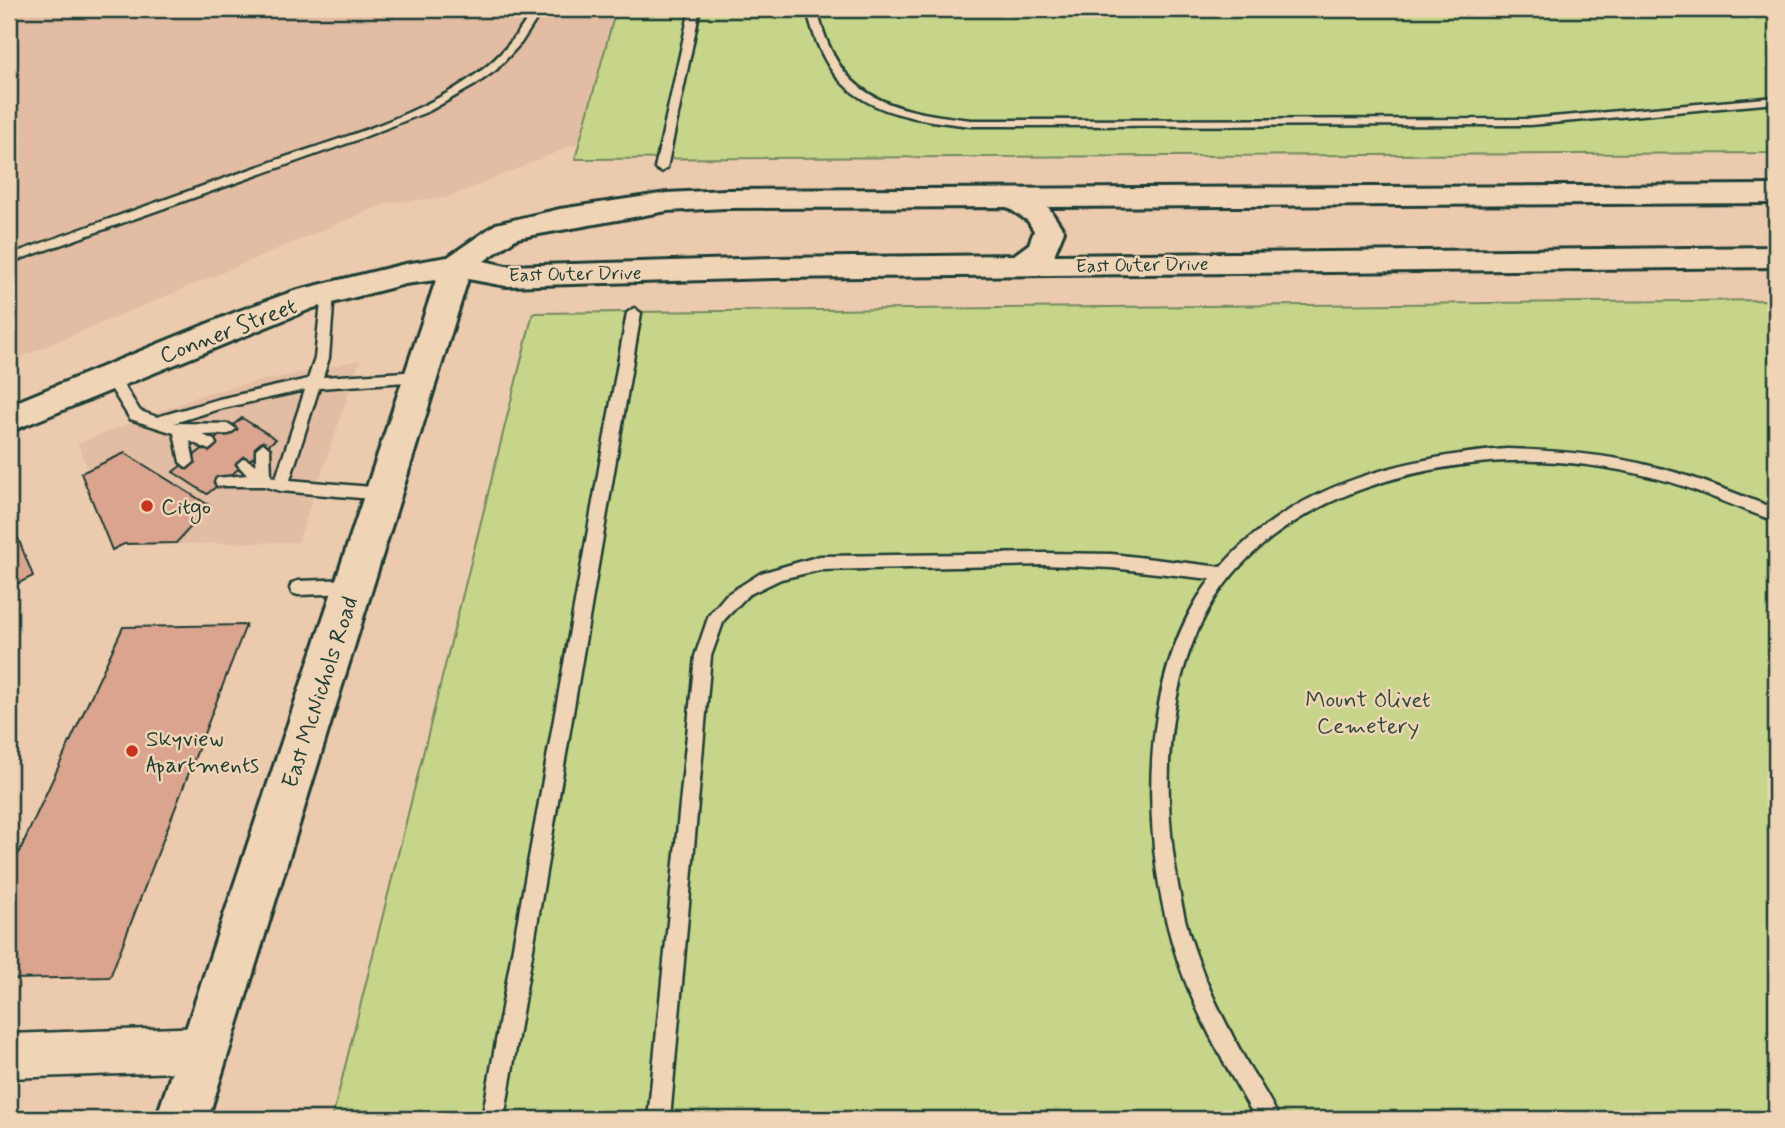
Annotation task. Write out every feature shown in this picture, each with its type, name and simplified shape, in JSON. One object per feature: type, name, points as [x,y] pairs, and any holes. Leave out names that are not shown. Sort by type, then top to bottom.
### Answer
[{"type":"main road","name":"East Outer Drive","points":[[456,266],[507,231],[560,219],[667,202],[725,199],[1776,194]]},
{"type":"main road","points":[[1014,198],[1040,215],[1049,231],[1042,249],[1021,265]]},
{"type":"main road","name":"East Outer Drive","points":[[456,266],[506,276],[774,268],[1776,257]]},
{"type":"main road","name":"Conner Street","points":[[9,419],[247,320],[328,293],[405,274],[456,266]]},
{"type":"main road","name":"East McNichols Road","points":[[182,1119],[456,266]]},
{"type":"street","points":[[9,1056],[205,1049]]},
{"type":"lane","points":[[9,259],[328,146],[446,97],[472,82],[506,55],[527,31],[538,9]]},
{"type":"lane","points":[[661,168],[695,9]]},
{"type":"lane","points":[[812,9],[814,25],[827,58],[833,68],[864,96],[910,116],[971,123],[1530,122],[1776,100]]},
{"type":"lane","points":[[281,485],[322,358],[328,293]]},
{"type":"lane","points":[[493,1119],[634,313]]},
{"type":"lane","points":[[158,422],[219,404],[313,383],[421,376]]},
{"type":"lane","points":[[111,377],[135,415],[180,430],[209,444]]},
{"type":"lane","points":[[180,430],[229,429]]},
{"type":"lane","points":[[180,430],[187,462]]},
{"type":"lane","points":[[263,449],[264,480]]},
{"type":"lane","points":[[1268,1119],[1245,1080],[1197,984],[1175,918],[1160,817],[1159,755],[1172,685],[1197,614],[1224,574],[1254,543],[1292,516],[1340,489],[1361,480],[1411,467],[1488,455],[1591,461],[1653,472],[1776,515]]},
{"type":"lane","points":[[244,464],[264,480]]},
{"type":"lane","points":[[222,482],[264,480],[281,485],[383,494]]},
{"type":"lane","points":[[659,1119],[703,656],[720,611],[752,583],[788,569],[820,563],[1112,561],[1224,574]]},
{"type":"lane","points":[[298,588],[353,586]]},
{"type":"shaded area","points":[[9,9],[615,9],[578,143],[449,197],[387,203],[9,362]]},
{"type":"shaded area","points":[[360,360],[298,542],[118,545],[78,444],[207,393]]},
{"type":"green space","points":[[616,9],[1776,9],[1776,153],[575,159]]},
{"type":"green space","name":"Mount Olivet Cemetery","points":[[1776,300],[1776,1119],[332,1119],[533,313]]},
{"type":"building","points":[[242,418],[276,439],[207,494],[173,472]]},
{"type":"building","points":[[125,453],[210,506],[176,543],[124,544],[112,550],[81,473]]},
{"type":"building","points":[[9,515],[33,576],[9,588]]},
{"type":"building","name":"Skyview Apartments","points":[[246,625],[110,977],[9,979],[9,874],[123,627]]},
{"type":"place","name":"Citgo","points":[[147,506]]},
{"type":"place","name":"Skyview Apartments","points":[[132,751]]}]
